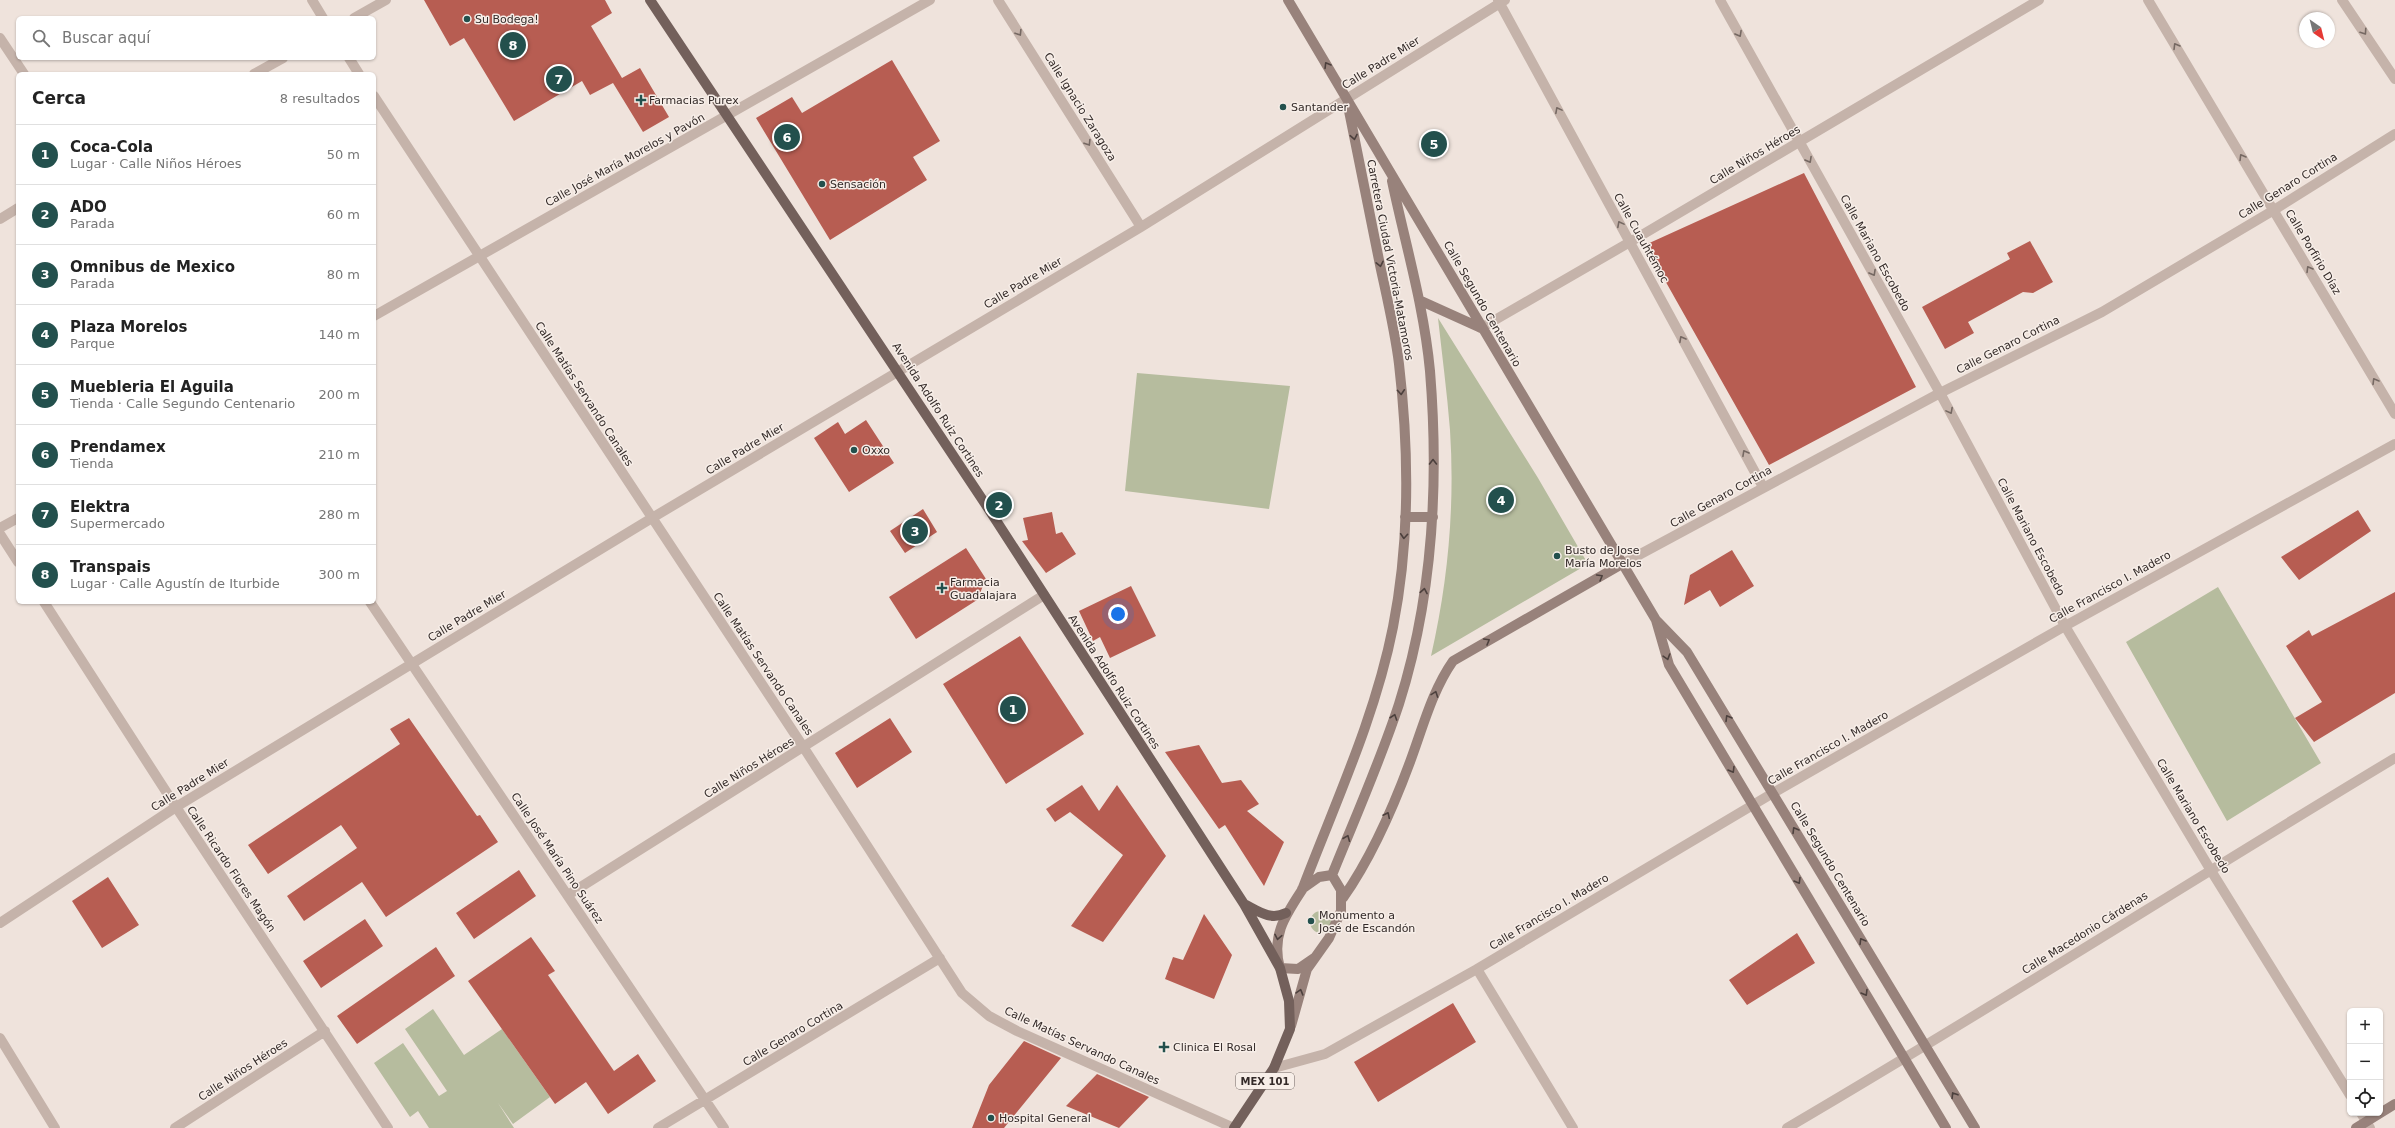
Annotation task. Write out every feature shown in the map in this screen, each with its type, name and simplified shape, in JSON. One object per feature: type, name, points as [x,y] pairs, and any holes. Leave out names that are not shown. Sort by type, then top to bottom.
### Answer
[{"type":"main road","name":"Avenida Adolfo Ruiz Cortines","points":[[650,0],[898,370],[1244,904],[1280,968],[1289,1001],[1290,1029]]},
{"type":"main road","points":[[1244,904],[1267,916],[1278,917],[1286,913]]},
{"type":"main road","name":"MEX 101","points":[[1234,1128],[1274,1068],[1290,1029]]},
{"type":"street","points":[[312,0],[322,16]]},
{"type":"street","points":[[358,16],[386,0]]},
{"type":"street","name":"Calle José María Morelos y Pavón","points":[[376,315],[478,255],[727,117],[930,0]]},
{"type":"street","name":"Calle Ignacio Zaragoza","points":[[998,0],[1141,227]]},
{"type":"street","name":"Calle Segundo Centenario","points":[[1288,0],[1481,328],[1656,620],[1687,652],[1773,793],[1924,1047],[1975,1128]]},
{"type":"street","name":"Calle Mariano Escobedo","points":[[1720,0],[1940,393],[2065,626],[2210,869],[2347,1090]]},
{"type":"street","name":"Calle Niños Héroes","points":[[1481,328],[1630,242],[2039,0]]},
{"type":"street","name":"Calle Porfirio Díaz","points":[[2148,0],[2395,414]]},
{"type":"street","points":[[2342,0],[2395,79]]},
{"type":"street","name":"Calle Padre Mier","points":[[0,923],[176,807],[898,370],[1141,227],[1501,1]]},
{"type":"street","name":"Calle Cuauhtémoc","points":[[1501,1],[1763,487]]},
{"type":"street","points":[[0,38],[23,72]]},
{"type":"street","points":[[258,72],[279,60]]},
{"type":"street","points":[[349,60],[358,72]]},
{"type":"street","name":"Carretera Ciudad Victoria-Matamoros","points":[[1280,968],[1276,942],[1286,913],[1302,890],[1365,731],[1380,680],[1393,626],[1401,579],[1405,517],[1405,452],[1399,364],[1347,98]]},
{"type":"street","name":"Calle Matías Servando Canales","points":[[376,99],[804,748],[962,993],[989,1016],[1017,1031],[1234,1128]]},
{"type":"street","name":"Calle Genaro Cortina","points":[[1622,564],[1940,393],[2102,312],[2274,210],[2395,134]]},
{"type":"street","name":"Carretera Ciudad Victoria-Matamoros","points":[[1302,890],[1319,877],[1332,874],[1376,770],[1399,703],[1415,642],[1427,577],[1433,517],[1433,429],[1430,370],[1419,300],[1390,171]]},
{"type":"street","points":[[0,219],[16,209]]},
{"type":"street","points":[[1419,300],[1481,328]]},
{"type":"street","name":"Calle Francisco I. Madero","points":[[1274,1068],[1325,1054],[1477,969],[1773,793],[2065,626],[2395,444]]},
{"type":"street","points":[[1405,517],[1433,517]]},
{"type":"street","points":[[0,528],[16,519]]},
{"type":"street","points":[[0,534],[16,559]]},
{"type":"street","points":[[1290,1029],[1307,969],[1336,926],[1343,898],[1354,882],[1391,807],[1410,763],[1440,679],[1453,661],[1622,564]]},
{"type":"street","name":"Calle Niños Héroes","points":[[568,895],[804,748],[1044,595]]},
{"type":"street","name":"Calle Ricardo Flores Magón","points":[[45,604],[176,807],[388,1128]]},
{"type":"street","name":"Calle José María Pino Suárez","points":[[371,604],[410,665],[568,895],[724,1128]]},
{"type":"street","name":"Calle Segundo Centenario","points":[[1656,620],[1669,665],[1946,1128]]},
{"type":"street","name":"Calle Macedonio Cárdenas","points":[[1787,1128],[1924,1047],[2210,869],[2395,758]]},
{"type":"street","points":[[1332,874],[1339,884],[1343,898]]},
{"type":"street","name":"Calle Genaro Cortina","points":[[658,1128],[706,1101],[940,958]]},
{"type":"street","points":[[1280,968],[1298,969],[1314,958]]},
{"type":"street","points":[[1477,969],[1573,1128]]},
{"type":"street","name":"Calle Niños Héroes","points":[[175,1128],[325,1031]]},
{"type":"street","points":[[0,1038],[55,1128]]},
{"type":"street","points":[[2356,1128],[2395,1104]]},
{"type":"green space","points":[[1438,318],[1538,478],[1588,564],[1431,656],[1446,572],[1452,487],[1450,430]]},
{"type":"green space","points":[[1137,373],[1290,386],[1269,509],[1125,491]]},
{"type":"green space","points":[[2218,587],[2321,763],[2227,821],[2126,642]]},
{"type":"green space","points":[[1317,911],[1325,911],[1332,918],[1332,926],[1325,933],[1317,933],[1310,926],[1310,918]]},
{"type":"green space","points":[[433,1009],[464,1055],[502,1029],[550,1097],[513,1124],[498,1103],[514,1128],[429,1128],[418,1111],[410,1117],[374,1063],[403,1043],[439,1096],[447,1091],[405,1029]]},
{"type":"building","points":[[424,0],[605,0],[612,13],[591,26],[622,78],[640,68],[669,117],[643,132],[613,83],[590,95],[582,81],[514,121],[464,38],[450,46]]},
{"type":"building","points":[[892,60],[940,141],[913,157],[927,180],[830,240],[756,118],[792,97],[802,113]]},
{"type":"building","points":[[1804,173],[1916,387],[1769,465],[1645,245]]},
{"type":"building","points":[[2030,241],[2053,282],[2033,293],[2023,292],[1968,322],[1974,333],[1945,349],[1922,307],[2010,259],[2007,253]]},
{"type":"building","name":"Oxxo","points":[[866,420],[894,463],[849,492],[814,438],[838,422],[845,434]]},
{"type":"building","points":[[923,509],[937,532],[905,553],[890,531]]},
{"type":"building","points":[[2358,510],[2371,531],[2299,580],[2281,557]]},
{"type":"building","points":[[1052,512],[1056,534],[1062,532],[1076,554],[1046,573],[1022,541],[1028,540],[1023,518]]},
{"type":"building","name":"Farmacia Guadalajara","points":[[966,548],[986,579],[977,600],[916,639],[889,597]]},
{"type":"building","points":[[1732,550],[1754,586],[1720,607],[1710,590],[1684,605],[1690,575]]},
{"type":"building","points":[[1131,586],[1156,636],[1110,658],[1100,637],[1093,641],[1079,611]]},
{"type":"building","points":[[2395,592],[2395,693],[2314,742],[2295,718],[2322,702],[2286,646],[2309,630],[2312,636]]},
{"type":"building","points":[[1020,636],[1084,734],[1006,784],[943,684]]},
{"type":"building","points":[[409,718],[477,816],[480,815],[498,842],[386,917],[362,882],[304,921],[287,896],[357,848],[341,825],[268,874],[248,845],[400,744],[390,729]]},
{"type":"building","points":[[890,718],[912,752],[857,788],[835,753]]},
{"type":"building","points":[[1199,745],[1222,783],[1241,780],[1259,804],[1247,811],[1284,842],[1264,886],[1225,825],[1219,829],[1165,752]]},
{"type":"building","points":[[1082,785],[1099,811],[1117,785],[1166,856],[1103,942],[1071,926],[1123,855],[1070,812],[1055,822],[1046,809]]},
{"type":"building","points":[[519,870],[536,896],[474,939],[456,913]]},
{"type":"building","points":[[108,877],[139,925],[102,948],[72,901]]},
{"type":"building","points":[[1204,914],[1232,955],[1214,999],[1165,979],[1173,957],[1183,960]]},
{"type":"building","points":[[365,919],[383,946],[321,988],[303,961]]},
{"type":"building","points":[[1797,933],[1815,963],[1747,1005],[1729,980]]},
{"type":"building","points":[[531,937],[555,971],[548,975],[614,1071],[638,1054],[656,1081],[608,1114],[586,1082],[555,1104],[468,981]]},
{"type":"building","points":[[436,947],[455,976],[357,1044],[337,1016]]},
{"type":"building","points":[[1453,1003],[1476,1042],[1378,1102],[1354,1062]]},
{"type":"building","points":[[1024,1041],[1061,1058],[1004,1128],[972,1128],[989,1085]]},
{"type":"building","points":[[1097,1074],[1149,1097],[1119,1128],[1066,1106]]},
{"type":"place","name":"Su Bodega!","points":[[467,19]]},
{"type":"place","name":"Transpais","points":[[513,45]]},
{"type":"place","name":"Elektra","points":[[559,79]]},
{"type":"place","name":"Farmacias Purex","points":[[641,100]]},
{"type":"place","name":"Santander","points":[[1283,107]]},
{"type":"place","name":"Prendamex","points":[[787,137]]},
{"type":"place","name":"Muebleria El Aguila","points":[[1434,144]]},
{"type":"place","name":"Sensación","points":[[822,184]]},
{"type":"place","name":"Oxxo","points":[[854,450]]},
{"type":"place","name":"Plaza Morelos","points":[[1501,500]]},
{"type":"place","name":"ADO","points":[[999,505]]},
{"type":"place","name":"Omnibus de Mexico","points":[[915,531]]},
{"type":"place","name":"Busto de Jose María Morelos","points":[[1557,556]]},
{"type":"place","name":"Farmacia Guadalajara","points":[[942,588]]},
{"type":"place","name":"Coca-Cola","points":[[1013,709]]},
{"type":"place","name":"Monumento a José de Escandón","points":[[1311,921]]},
{"type":"place","name":"Clinica El Rosal","points":[[1164,1047]]},
{"type":"place","name":"Hospital General","points":[[991,1118]]}]
